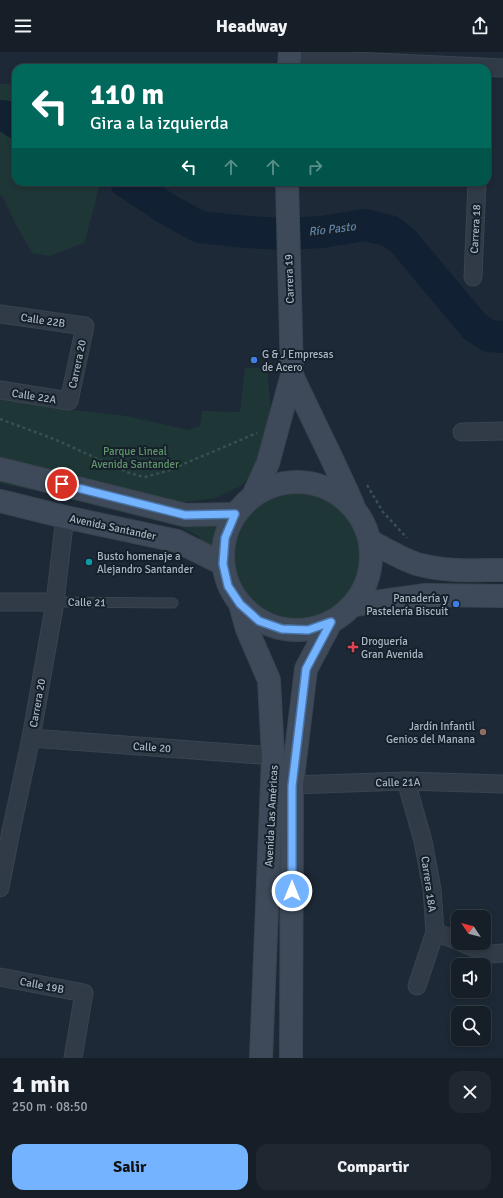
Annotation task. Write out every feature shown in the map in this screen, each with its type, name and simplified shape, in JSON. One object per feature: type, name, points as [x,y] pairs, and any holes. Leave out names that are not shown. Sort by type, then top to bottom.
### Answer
[{"type":"main road","name":"Carrera 19","points":[[253,496],[268,463],[292,375],[287,186]]},
{"type":"main road","name":"Carrera 19","points":[[292,375],[323,442],[337,466],[353,506]]},
{"type":"main road","points":[[0,469],[185,515],[235,514]]},
{"type":"main road","points":[[294,481],[316,483],[336,492],[353,506],[364,522],[370,541],[372,558],[369,575],[363,591],[353,605],[343,615],[331,622],[308,630],[282,629],[259,621],[240,604],[228,586],[223,564],[225,538],[235,514],[253,496],[272,485],[294,481]]},
{"type":"main road","name":"Avenida Santander","points":[[0,501],[65,517],[177,541],[223,564]]},
{"type":"main road","points":[[370,541],[397,556],[417,564],[441,568],[503,570]]},
{"type":"main road","points":[[353,605],[426,595],[503,596]]},
{"type":"main road","name":"Avenida Las Américas","points":[[240,604],[247,629],[269,680],[273,756],[261,1058]]},
{"type":"main road","name":"Avenida Las Américas","points":[[291,1058],[292,786],[306,669],[331,622]]},
{"type":"street","points":[[290,59],[483,62]]},
{"type":"street","points":[[491,64],[503,68]]},
{"type":"street","name":"Carrera 18","points":[[472,277],[477,186]]},
{"type":"street","name":"Calle 22B","points":[[0,314],[85,326]]},
{"type":"street","name":"Carrera 20","points":[[68,401],[85,326]]},
{"type":"street","name":"Calle 22A","points":[[0,390],[68,401]]},
{"type":"street","points":[[462,432],[503,431]]},
{"type":"street","name":"Carrera 20","points":[[0,888],[6,830],[31,738],[55,602],[65,517]]},
{"type":"street","name":"Calle 21","points":[[0,602],[55,602]]},
{"type":"street","name":"Calle 20","points":[[31,738],[273,756]]},
{"type":"street","name":"Calle 21A","points":[[292,786],[406,781],[503,784]]},
{"type":"street","name":"Carrera 18A","points":[[406,781],[423,841],[432,889],[435,932],[417,986]]},
{"type":"street","points":[[435,932],[451,938]]},
{"type":"street","points":[[480,950],[490,954],[503,953]]},
{"type":"street","name":"Calle 19B","points":[[0,978],[84,993],[73,1058]]},
{"type":"lane","name":"Calle 21","points":[[55,602],[173,603]]},
{"type":"path","points":[[0,418],[54,439],[128,473],[145,477],[166,471],[267,430],[279,422]]},
{"type":"path","points":[[365,481],[383,512],[412,543]]},
{"type":"green space","points":[[0,84],[9,84],[12,85],[12,186],[99,186],[84,243],[50,256],[32,253],[14,221],[3,197],[0,196]]},
{"type":"green space","name":"Parque Lineal Avenida Santander","points":[[245,368],[267,368],[271,410],[258,469],[241,486],[216,498],[180,503],[0,460],[0,398],[66,409],[127,416],[188,430],[200,426],[202,411],[240,412]]},
{"type":"green space","points":[[0,476],[220,517],[215,529],[211,551],[198,536],[181,527],[0,483]]},
{"type":"green space","points":[[290,483],[304,483],[318,486],[337,495],[353,509],[366,534],[369,555],[368,569],[363,583],[353,601],[343,611],[318,624],[304,627],[290,627],[276,624],[257,615],[241,601],[228,576],[225,562],[225,548],[228,534],[237,515],[251,499],[276,486]]},
{"type":"waterway","name":"Río Pasto","points":[[0,116],[8,117],[12,120]]},
{"type":"waterway","name":"Río Pasto","points":[[132,186],[167,209],[200,227],[284,234],[322,232],[365,225],[390,231],[403,241],[475,327],[489,336],[503,337]]},
{"type":"place","name":"G & J Empresas de Acero","points":[[254,360]]},
{"type":"place","name":"Busto homenaje a Alejandro Santander","points":[[89,562]]},
{"type":"place","name":"Panadería y Pastelería Biscuit","points":[[456,604]]},
{"type":"place","name":"Droguería Gran Avenida","points":[[353,647]]},
{"type":"place","name":"Jardín Infantil Genios del Manana","points":[[483,732]]},
{"type":"route","points":[[62,484],[185,515],[235,514],[225,538],[223,564],[228,586],[240,604],[259,621],[282,629],[308,630],[331,622],[306,669],[292,786],[292,891]]}]
